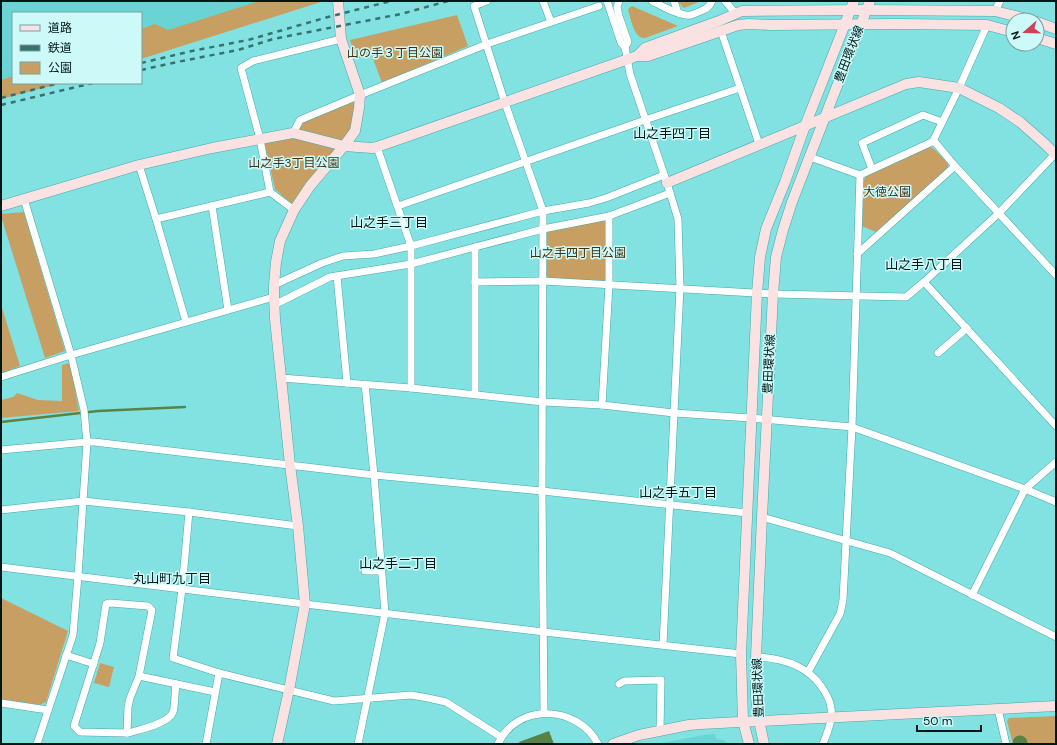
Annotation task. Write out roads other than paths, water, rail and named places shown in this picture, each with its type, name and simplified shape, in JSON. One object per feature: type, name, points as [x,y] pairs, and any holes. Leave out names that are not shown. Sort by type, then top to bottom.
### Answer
[{"type":"main road","points":[[277,744],[305,604],[298,526],[281,378],[274,301],[274,285],[280,241],[294,210],[310,186],[355,131],[360,94],[341,39],[338,1]]},
{"type":"main road","points":[[632,58],[645,48],[742,11],[868,5],[995,11],[1005,14]]},
{"type":"main road","name":"豊田環状線","points":[[764,744],[756,697],[756,657],[776,257],[783,230],[868,5]]},
{"type":"main road","name":"豊田環状線","points":[[748,744],[743,721],[741,654],[756,293],[760,257],[766,229],[852,6]]},
{"type":"main road","points":[[1,206],[139,165],[212,148],[293,133],[344,146],[377,147],[632,58],[648,56],[738,25],[987,25],[1005,30]]},
{"type":"main road","points":[[1045,25],[1056,29]]},
{"type":"main road","points":[[1045,41],[1056,44]]},
{"type":"main road","points":[[667,183],[906,84],[919,82],[959,88],[999,108],[1020,122],[1056,154]]},
{"type":"main road","points":[[613,744],[639,735],[689,725],[759,720],[1056,706]]},
{"type":"street","points":[[487,1],[474,6],[505,103],[543,211],[542,491],[544,713]]},
{"type":"street","points":[[543,1],[551,22]]},
{"type":"street","points":[[619,1],[617,6],[619,16],[628,42],[625,47]]},
{"type":"street","points":[[652,1],[678,13],[691,15],[708,8],[712,1]]},
{"type":"street","points":[[674,1],[678,13]]},
{"type":"street","points":[[725,1],[736,14]]},
{"type":"street","points":[[995,11],[1000,1]]},
{"type":"street","points":[[610,3],[621,43],[632,58],[630,74],[678,219],[680,288],[663,645]]},
{"type":"street","points":[[293,133],[300,120],[360,94],[486,44],[599,6]]},
{"type":"street","points":[[810,157],[860,175],[934,141],[987,25]]},
{"type":"street","points":[[721,31],[759,144]]},
{"type":"street","points":[[294,210],[270,192],[260,139],[241,68],[253,62],[341,39]]},
{"type":"street","points":[[398,206],[740,88]]},
{"type":"street","points":[[872,169],[862,143],[923,115],[942,122]]},
{"type":"street","points":[[934,141],[955,166],[1056,275]]},
{"type":"street","points":[[377,147],[398,206],[410,246],[411,388]]},
{"type":"street","points":[[476,282],[543,281],[773,294],[906,297],[999,213],[1056,154]]},
{"type":"street","points":[[139,165],[186,322]]},
{"type":"street","points":[[858,254],[955,166]]},
{"type":"street","points":[[808,672],[840,614],[843,600],[852,427],[860,175]]},
{"type":"street","points":[[274,285],[322,263],[343,256],[374,254],[410,246],[543,211],[589,203],[667,183]]},
{"type":"street","points":[[1,377],[71,355],[228,310],[274,301],[330,277],[411,264],[543,229],[609,216],[667,183]]},
{"type":"street","points":[[156,219],[270,192]]},
{"type":"street","points":[[24,199],[71,355],[84,410],[87,442],[84,501],[73,635],[37,744]]},
{"type":"street","points":[[212,206],[228,310]]},
{"type":"street","points":[[602,406],[608,285],[609,216]]},
{"type":"street","points":[[475,248],[475,394]]},
{"type":"street","points":[[337,276],[347,383]]},
{"type":"street","points":[[924,282],[1056,426]]},
{"type":"street","points":[[938,353],[967,328]]},
{"type":"street","points":[[281,378],[411,388],[543,402],[852,427],[1025,489],[1056,502]]},
{"type":"street","points":[[358,744],[385,613],[365,384]]},
{"type":"street","points":[[1,450],[87,442],[374,475],[747,513]]},
{"type":"street","points":[[972,595],[1025,489],[1056,462]]},
{"type":"street","points":[[1,510],[84,501],[189,512],[298,526]]},
{"type":"street","points":[[189,512],[182,589],[173,658],[219,673],[334,700],[411,695],[446,702],[501,737]]},
{"type":"street","points":[[762,517],[890,553],[1056,637]]},
{"type":"street","points":[[1,567],[305,604],[741,654]]},
{"type":"street","points":[[365,571],[381,571]]},
{"type":"street","points":[[127,733],[128,707],[139,676],[152,610],[148,606],[110,602],[106,604],[100,643],[74,726],[80,732],[127,733],[164,722],[173,712],[176,684]]},
{"type":"street","points":[[66,654],[94,664]]},
{"type":"street","points":[[756,657],[796,665],[808,672],[818,682],[830,701],[832,709],[823,744]]},
{"type":"street","points":[[206,744],[219,673]]},
{"type":"street","points":[[139,676],[215,692]]},
{"type":"street","points":[[619,684],[624,681],[661,680],[660,731]]},
{"type":"street","points":[[1,703],[48,710]]},
{"type":"street","points":[[998,709],[1006,744]]},
{"type":"street","points":[[498,744],[501,737],[511,726],[533,715],[544,713],[561,716],[578,723],[590,732],[598,744]]},
{"type":"waterway","points":[[1,422],[98,411],[185,407]]},
{"type":"railway","points":[[142,63],[248,40],[391,1]]},
{"type":"railway","points":[[142,70],[238,50],[273,39],[401,14],[448,1]]},
{"type":"railway","points":[[1,98],[55,84]]},
{"type":"railway","points":[[1,105],[89,84]]},
{"type":"district","name":"山之手四丁目","points":[[672,133]]},
{"type":"district","name":"山之手三丁目","points":[[389,222]]},
{"type":"district","name":"山之手八丁目","points":[[924,264]]},
{"type":"district","name":"山之手五丁目","points":[[678,492]]},
{"type":"district","name":"山之手二丁目","points":[[398,563]]},
{"type":"district","name":"丸山町九丁目","points":[[172,578]]},
{"type":"park label","name":"山の手３丁目公園","points":[[395,53]]},
{"type":"park label","name":"山之手3丁目公園","points":[[294,163]]},
{"type":"park label","name":"大徳公園","points":[[887,192]]},
{"type":"park label","name":"山之手四丁目公園","points":[[578,253]]}]
